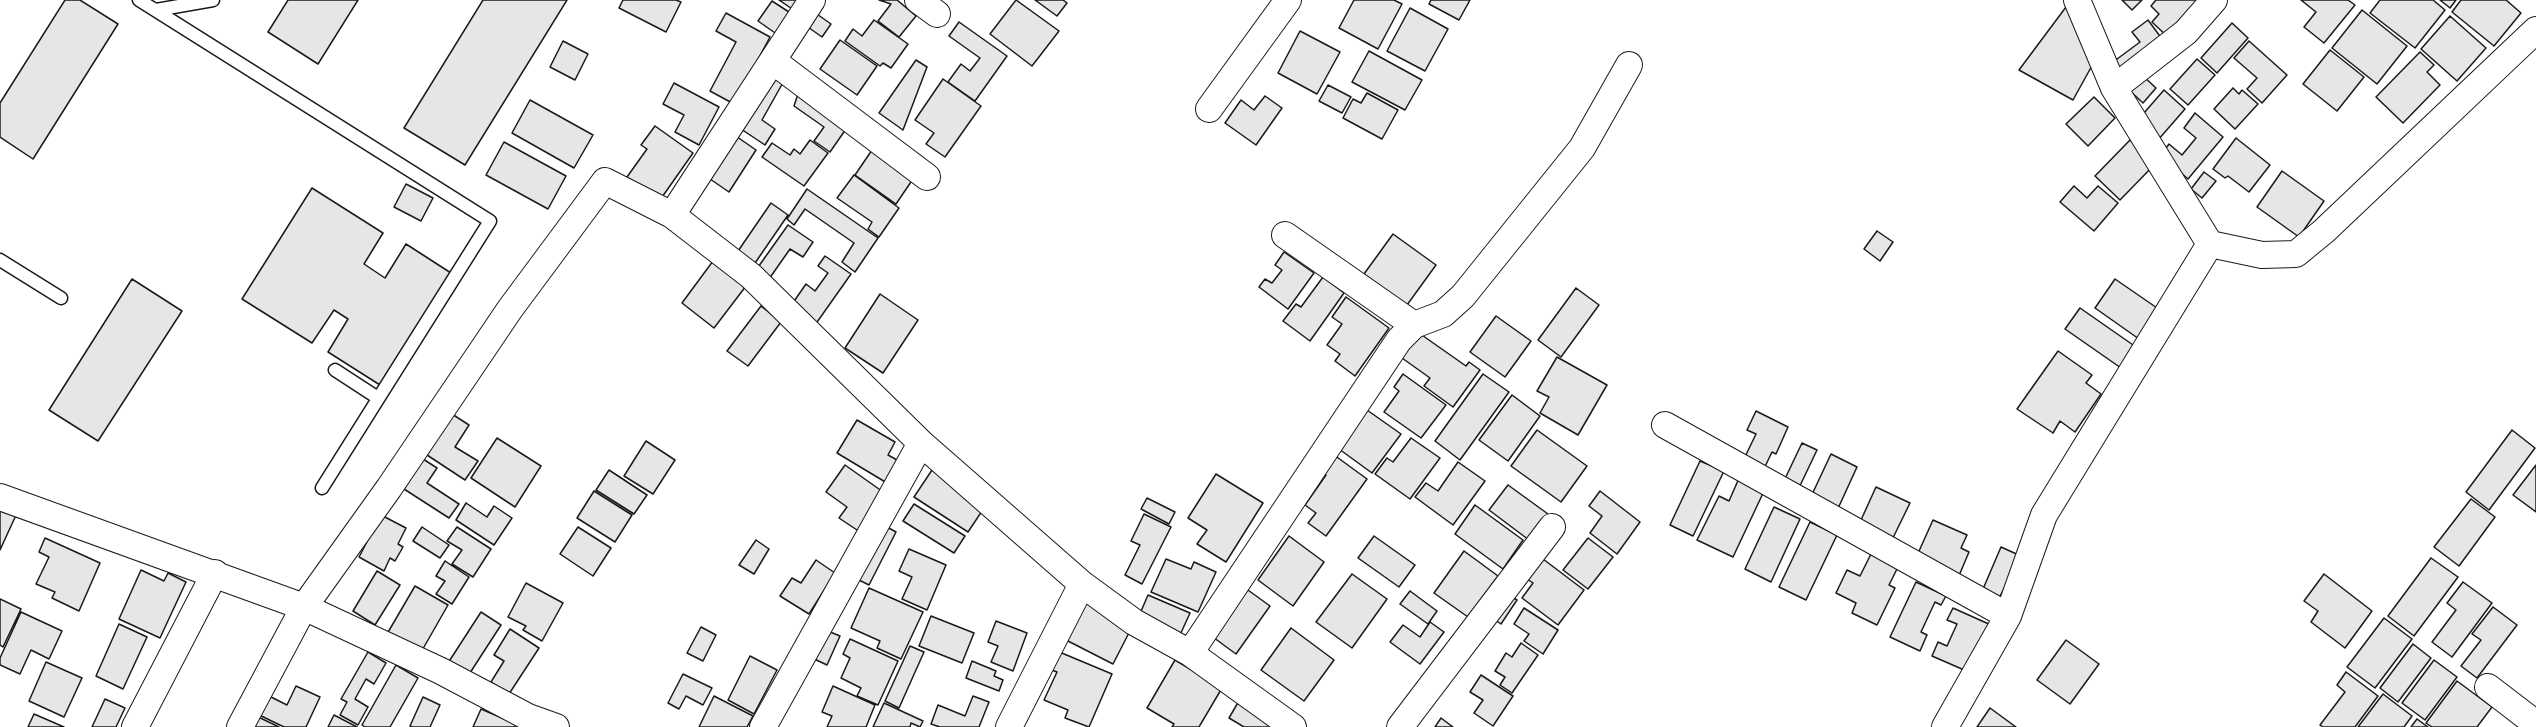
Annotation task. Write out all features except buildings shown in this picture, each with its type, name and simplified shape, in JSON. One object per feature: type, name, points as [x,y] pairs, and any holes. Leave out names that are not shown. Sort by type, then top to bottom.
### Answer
[{"type":"street","points":[[672,215],[812,0]]},
{"type":"street","points":[[1209,110],[1288,0]]},
{"type":"street","points":[[2077,0],[2114,88],[2210,244],[2262,255],[2296,254],[2332,223],[2536,30]]},
{"type":"street","points":[[2114,88],[2186,32],[2214,0]]},
{"type":"street","points":[[772,61],[927,177]]},
{"type":"street","points":[[1190,653],[1399,340],[1414,325],[1443,314],[1463,296],[1582,148],[1629,65]]},
{"type":"street","points":[[240,727],[304,607],[389,488],[510,309],[606,181],[672,215],[751,276],[921,443],[1082,584],[1134,622],[1190,653],[1293,727]]},
{"type":"street","points":[[1285,235],[1414,325]]},
{"type":"street","points":[[1945,727],[2008,616],[2044,515],[2210,244]]},
{"type":"street","points":[[1665,425],[2008,616]]},
{"type":"street","points":[[763,727],[921,443]]},
{"type":"street","points":[[0,497],[304,607],[441,671],[528,717],[556,727]]},
{"type":"street","points":[[1400,727],[1552,526]]},
{"type":"street","points":[[135,727],[215,573]]},
{"type":"street","points":[[1009,727],[1082,584]]},
{"type":"street","points":[[2488,687],[2536,724]]},
{"type":"lane","points":[[139,0],[490,221],[322,488]]},
{"type":"lane","points":[[156,10],[213,0]]},
{"type":"lane","points":[[0,260],[62,298]]},
{"type":"lane","points":[[335,370],[378,398]]}]
